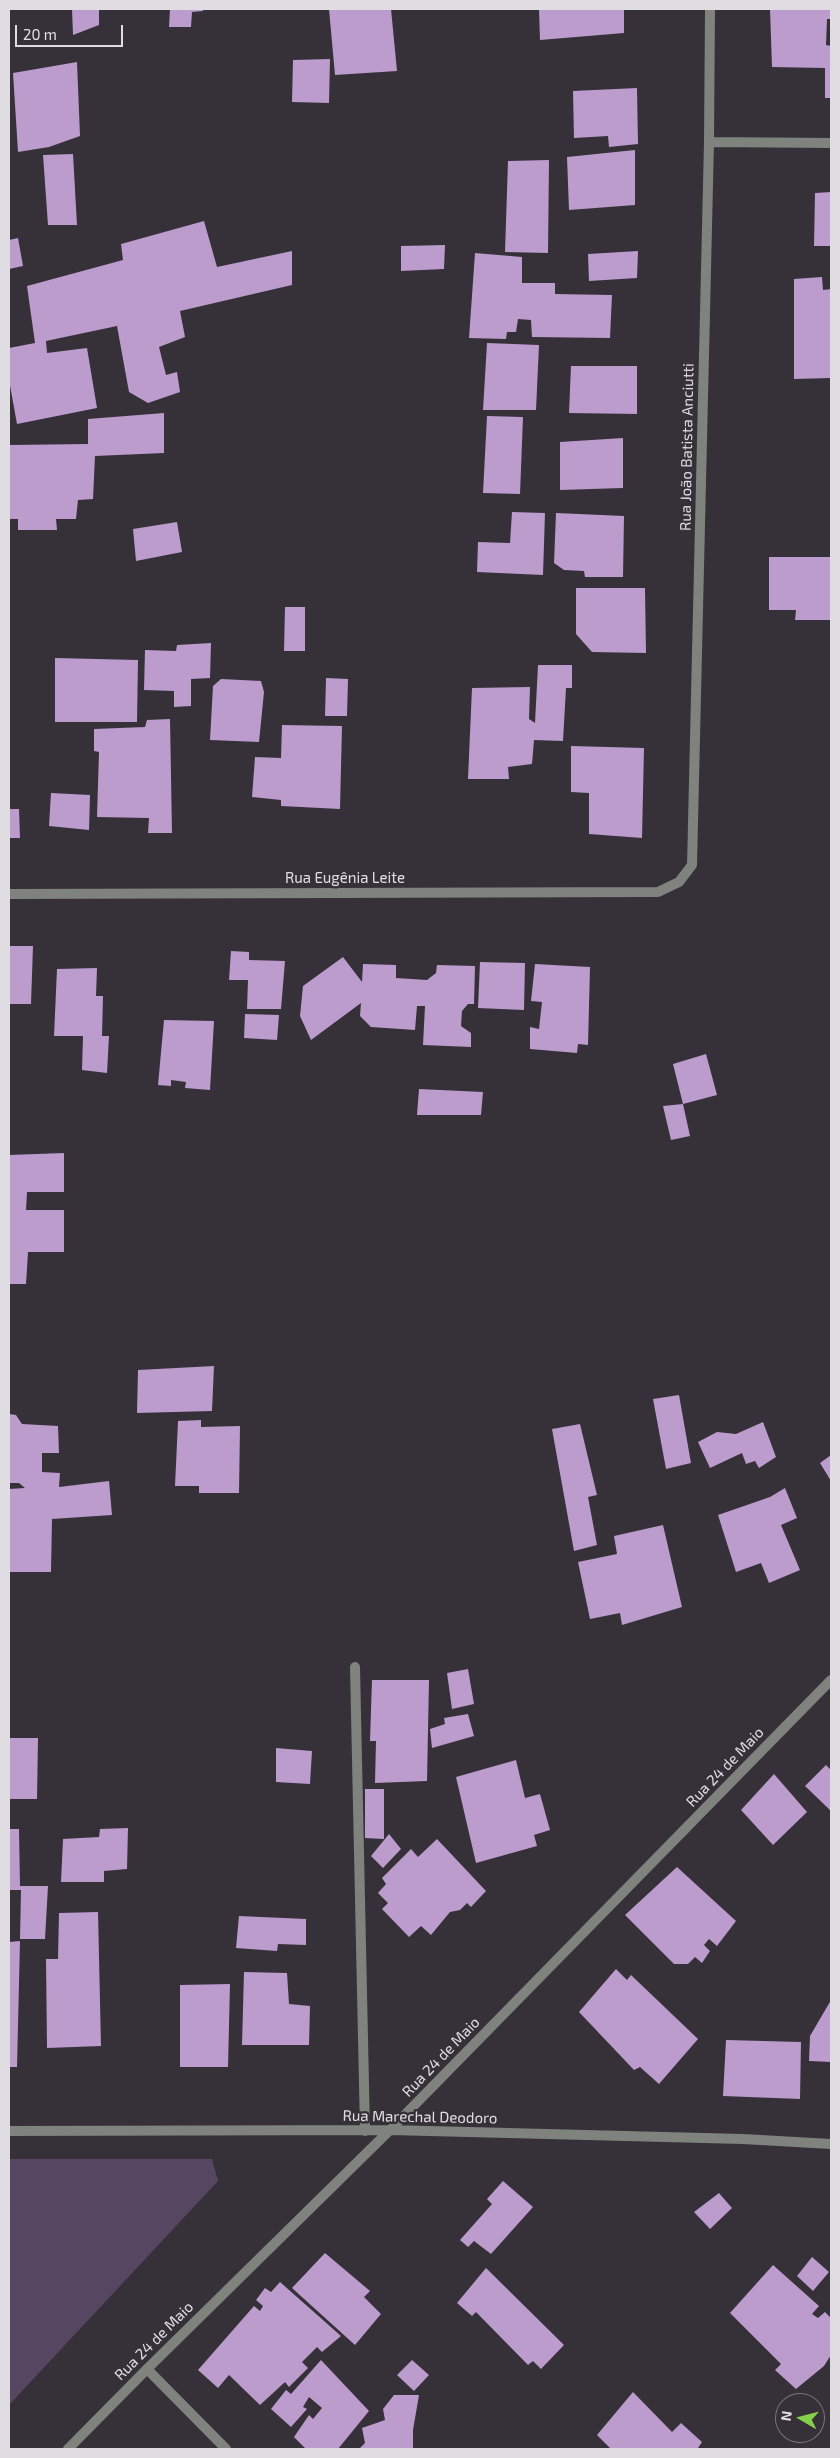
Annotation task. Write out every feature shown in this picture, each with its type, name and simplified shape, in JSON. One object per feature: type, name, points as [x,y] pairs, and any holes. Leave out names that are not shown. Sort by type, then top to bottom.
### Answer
[{"type":"street","name":"Rua João Batista Anciutti","points":[[679,882],[692,865],[709,142],[710,9]]},
{"type":"street","points":[[709,142],[831,143]]},
{"type":"street","name":"Rua Eugênia Leite","points":[[9,894],[658,892],[679,882]]},
{"type":"street","points":[[356,1667],[365,2131]]},
{"type":"street","name":"Rua 24 de Maio","points":[[68,2449],[390,2130],[831,1680]]},
{"type":"street","name":"Rua Marechal Deodoro","points":[[9,2131],[390,2130],[743,2139],[831,2144]]},
{"type":"street","points":[[147,2369],[226,2449]]},
{"type":"shaded area","points":[[9,2159],[212,2159],[218,2181],[9,2405]]},
{"type":"building","points":[[72,9],[99,9],[99,25],[73,35]]},
{"type":"building","points":[[170,9],[203,9],[203,11],[192,12],[191,27],[169,27]]},
{"type":"building","points":[[329,9],[391,9],[397,71],[335,75]]},
{"type":"building","points":[[539,9],[624,9],[624,33],[540,40]]},
{"type":"building","points":[[770,9],[831,9],[831,19],[827,19],[826,45],[831,46],[831,98],[825,98],[825,68],[772,67]]},
{"type":"building","points":[[330,59],[329,103],[292,102],[293,60]]},
{"type":"building","points":[[77,62],[80,136],[49,147],[18,152],[13,73]]},
{"type":"building","points":[[637,88],[638,144],[609,147],[608,136],[574,138],[573,91]]},
{"type":"building","points":[[635,150],[635,205],[569,210],[567,157]]},
{"type":"building","points":[[73,154],[77,225],[48,225],[43,155]]},
{"type":"building","points":[[549,160],[548,253],[505,252],[508,161]]},
{"type":"building","points":[[831,192],[831,246],[814,246],[815,193]]},
{"type":"building","points":[[204,221],[217,267],[292,251],[292,285],[180,311],[185,337],[159,347],[166,375],[177,372],[180,392],[148,403],[129,392],[117,326],[46,341],[47,353],[87,348],[97,408],[17,424],[9,380],[9,348],[35,343],[27,286],[123,260],[121,244]]},
{"type":"building","points":[[18,238],[23,266],[9,269],[9,240]]},
{"type":"building","points":[[445,245],[444,269],[401,271],[401,246]]},
{"type":"building","points":[[638,251],[637,278],[589,281],[588,254]]},
{"type":"building","points":[[475,253],[522,257],[522,283],[555,283],[555,294],[612,295],[610,338],[532,337],[531,320],[518,319],[516,332],[507,332],[506,339],[469,338]]},
{"type":"building","points":[[822,277],[823,290],[831,289],[831,378],[794,379],[794,279]]},
{"type":"building","points":[[487,343],[539,345],[536,410],[483,410]]},
{"type":"building","points":[[571,366],[637,366],[637,414],[569,413]]},
{"type":"building","points":[[164,413],[164,453],[95,456],[93,499],[78,500],[76,519],[56,519],[57,530],[18,530],[18,519],[9,519],[9,445],[88,444],[88,419]]},
{"type":"building","points":[[487,416],[523,417],[520,494],[483,493]]},
{"type":"building","points":[[623,438],[623,488],[560,490],[560,442]]},
{"type":"building","points":[[512,512],[545,513],[543,575],[477,572],[478,542],[510,543]]},
{"type":"building","points":[[556,513],[624,516],[623,577],[585,577],[584,571],[564,570],[554,563]]},
{"type":"building","points":[[177,522],[182,552],[136,561],[133,529]]},
{"type":"building","points":[[769,557],[831,557],[831,620],[795,620],[796,610],[769,610]]},
{"type":"building","points":[[576,588],[645,588],[646,653],[592,652],[576,634]]},
{"type":"building","points":[[285,607],[305,607],[305,651],[284,651]]},
{"type":"building","points":[[211,643],[210,678],[191,679],[191,706],[174,707],[174,691],[144,690],[145,650],[176,651],[177,645]]},
{"type":"building","points":[[55,658],[138,660],[137,722],[55,722]]},
{"type":"building","points":[[538,665],[572,665],[572,688],[566,688],[563,741],[534,740],[532,764],[508,767],[509,779],[468,779],[472,688],[530,687],[529,719],[535,723]]},
{"type":"building","points":[[326,678],[348,679],[347,716],[325,716]]},
{"type":"building","points":[[221,679],[261,681],[264,692],[259,742],[210,740],[213,686]]},
{"type":"building","points":[[170,719],[172,833],[148,833],[149,818],[97,817],[99,752],[94,751],[94,729],[145,727],[147,720]]},
{"type":"building","points":[[282,725],[342,726],[340,809],[281,806],[281,800],[252,797],[255,757],[281,758]]},
{"type":"building","points":[[571,746],[644,748],[642,838],[589,834],[589,793],[571,792]]},
{"type":"building","points":[[51,793],[90,795],[89,830],[49,826]]},
{"type":"building","points":[[9,809],[19,809],[20,838],[9,838]]},
{"type":"building","points":[[9,946],[33,946],[31,1004],[9,1004]]},
{"type":"building","points":[[231,951],[249,952],[249,960],[285,961],[281,1009],[247,1009],[248,980],[229,980]]},
{"type":"building","points":[[343,957],[362,982],[363,964],[396,965],[396,978],[427,980],[436,973],[437,965],[475,966],[474,1004],[468,1004],[462,1011],[461,1026],[471,1033],[471,1047],[423,1045],[425,1006],[417,1006],[415,1030],[371,1027],[360,1016],[361,1003],[311,1040],[300,1016],[303,986]]},
{"type":"building","points":[[480,962],[525,963],[524,1010],[478,1008]]},
{"type":"building","points":[[535,964],[590,967],[588,1045],[578,1044],[577,1053],[530,1049],[530,1027],[539,1029],[542,1002],[531,1001]]},
{"type":"building","points":[[97,968],[96,996],[103,996],[102,1036],[109,1036],[107,1073],[82,1070],[83,1036],[54,1036],[57,969]]},
{"type":"building","points":[[245,1014],[279,1015],[277,1040],[244,1038]]},
{"type":"building","points":[[164,1020],[214,1021],[210,1090],[185,1088],[186,1082],[171,1080],[171,1086],[158,1085]]},
{"type":"building","points":[[706,1054],[717,1095],[683,1104],[673,1064]]},
{"type":"building","points":[[419,1089],[483,1092],[481,1115],[417,1115]]},
{"type":"building","points":[[683,1104],[690,1136],[671,1140],[663,1106]]},
{"type":"building","points":[[64,1153],[64,1192],[27,1192],[26,1210],[64,1210],[64,1252],[28,1252],[26,1284],[9,1284],[9,1155]]},
{"type":"building","points":[[214,1366],[212,1411],[137,1413],[138,1370]]},
{"type":"building","points":[[679,1395],[691,1463],[666,1469],[653,1399]]},
{"type":"building","points":[[9,1414],[16,1415],[22,1424],[58,1426],[59,1453],[42,1453],[42,1472],[60,1473],[59,1487],[109,1481],[112,1515],[52,1519],[51,1572],[9,1572],[9,1489],[25,1488],[19,1483],[9,1483]]},
{"type":"building","points":[[201,1420],[201,1427],[240,1426],[239,1493],[199,1493],[199,1486],[175,1486],[178,1421]]},
{"type":"building","points":[[763,1422],[776,1457],[759,1468],[755,1461],[746,1464],[742,1453],[710,1468],[698,1442],[717,1432],[736,1434]]},
{"type":"building","points":[[580,1424],[597,1495],[588,1497],[597,1545],[574,1551],[552,1429]]},
{"type":"building","points":[[831,1455],[831,1481],[820,1463]]},
{"type":"building","points":[[785,1488],[797,1518],[781,1525],[800,1570],[769,1583],[761,1563],[736,1572],[718,1515],[770,1497]]},
{"type":"building","points":[[663,1525],[682,1607],[622,1625],[620,1613],[590,1619],[578,1562],[617,1554],[614,1536]]},
{"type":"building","points":[[468,1669],[474,1704],[452,1709],[447,1673]]},
{"type":"building","points":[[372,1680],[429,1680],[427,1781],[375,1783],[376,1741],[370,1741]]},
{"type":"building","points":[[468,1714],[474,1736],[432,1748],[430,1729],[445,1724],[444,1718]]},
{"type":"building","points":[[9,1738],[38,1738],[37,1799],[9,1799]]},
{"type":"building","points":[[276,1748],[312,1751],[310,1784],[276,1782]]},
{"type":"building","points":[[516,1760],[525,1798],[540,1794],[550,1830],[534,1835],[537,1846],[476,1863],[456,1777]]},
{"type":"building","points":[[826,1765],[831,1770],[831,1811],[805,1786]]},
{"type":"building","points":[[774,1774],[807,1812],[773,1845],[741,1810]]},
{"type":"building","points":[[365,1789],[384,1789],[384,1839],[365,1838]]},
{"type":"building","points":[[128,1828],[127,1869],[104,1871],[104,1882],[61,1882],[63,1839],[99,1837],[100,1829]]},
{"type":"building","points":[[9,1829],[19,1829],[20,1886],[48,1886],[45,1939],[20,1939],[21,1890],[9,1890]]},
{"type":"building","points":[[389,1834],[401,1849],[383,1868],[371,1856]]},
{"type":"building","points":[[437,1839],[486,1891],[471,1907],[467,1903],[460,1910],[450,1912],[431,1935],[421,1926],[409,1937],[382,1909],[388,1903],[378,1893],[386,1884],[382,1878],[411,1849],[418,1857]]},
{"type":"building","points":[[677,1867],[736,1921],[717,1946],[709,1939],[704,1945],[710,1951],[702,1963],[695,1957],[688,1964],[674,1964],[625,1915]]},
{"type":"building","points":[[98,1912],[101,2046],[47,2048],[46,1959],[58,1959],[59,1913]]},
{"type":"building","points":[[239,1916],[306,1919],[306,1945],[278,1944],[277,1951],[236,1948]]},
{"type":"building","points":[[20,1941],[17,2067],[9,2067],[9,1942]]},
{"type":"building","points":[[616,1969],[627,1980],[631,1975],[698,2039],[659,2084],[640,2067],[634,2070],[579,2012]]},
{"type":"building","points":[[244,1972],[287,1973],[289,2004],[310,2006],[309,2045],[242,2045]]},
{"type":"building","points":[[230,1984],[228,2067],[180,2067],[180,1985]]},
{"type":"building","points":[[831,2000],[831,2062],[809,2061],[810,2036]]},
{"type":"building","points":[[726,2040],[801,2042],[800,2099],[723,2096]]},
{"type":"building","points":[[503,2181],[533,2207],[491,2254],[474,2241],[468,2247],[460,2240],[492,2204],[487,2199]]},
{"type":"building","points":[[719,2193],[732,2208],[710,2229],[694,2212]]},
{"type":"building","points":[[325,2253],[370,2291],[364,2297],[381,2314],[355,2345],[292,2288]]},
{"type":"building","points":[[812,2257],[829,2272],[813,2291],[797,2276]]},
{"type":"building","points":[[773,2265],[819,2306],[812,2314],[818,2318],[825,2312],[831,2318],[831,2355],[824,2366],[796,2389],[775,2370],[781,2364],[730,2313]]},
{"type":"building","points":[[486,2268],[564,2345],[541,2369],[533,2361],[528,2365],[476,2312],[472,2316],[457,2303]]},
{"type":"building","points":[[280,2282],[341,2336],[322,2352],[317,2347],[302,2362],[308,2368],[289,2387],[285,2382],[260,2405],[229,2375],[218,2388],[198,2370],[254,2306],[260,2311],[263,2306],[256,2300],[265,2288],[271,2292]]},
{"type":"building","points":[[321,2360],[369,2411],[338,2449],[306,2449],[294,2437],[309,2415],[313,2419],[322,2408],[309,2397],[303,2407],[307,2409],[291,2427],[271,2409],[286,2390],[291,2394]]},
{"type":"building","points":[[412,2360],[429,2375],[414,2391],[397,2375]]},
{"type":"building","points":[[633,2392],[672,2432],[681,2423],[702,2442],[698,2448],[700,2449],[611,2449],[597,2435]]},
{"type":"building","points":[[394,2395],[419,2395],[413,2430],[413,2449],[359,2449],[365,2443],[362,2428],[385,2420],[383,2409]]}]
